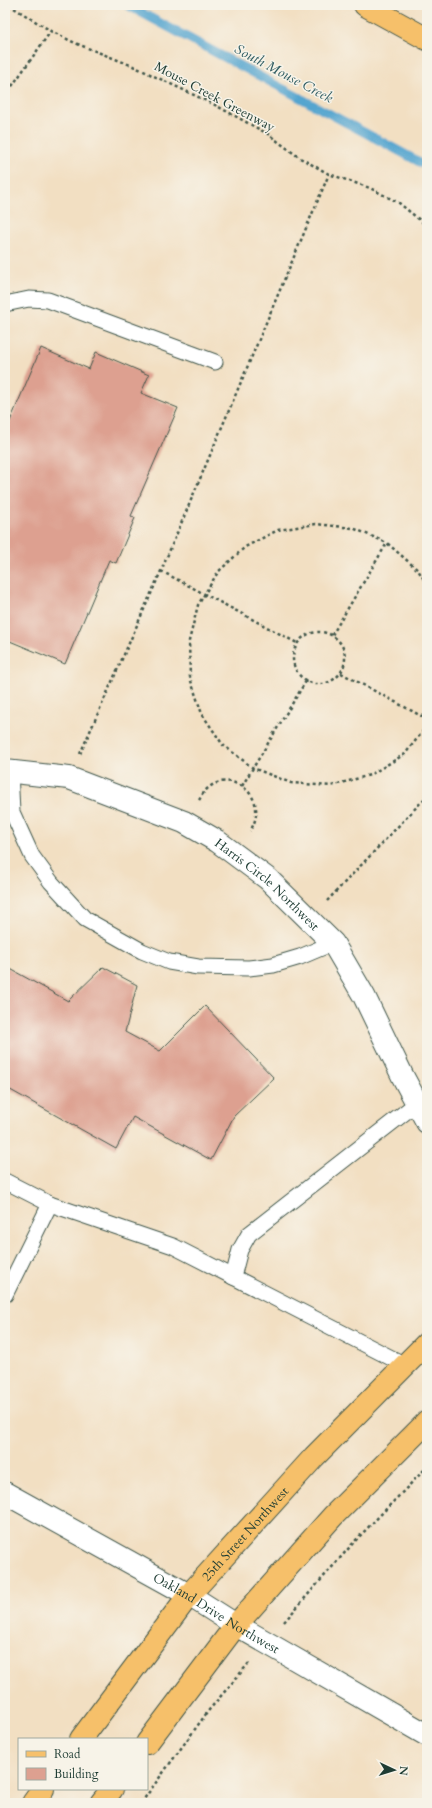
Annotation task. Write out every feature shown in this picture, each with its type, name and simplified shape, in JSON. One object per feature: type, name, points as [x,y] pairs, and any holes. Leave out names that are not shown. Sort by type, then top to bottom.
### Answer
[{"type":"main road","points":[[366,5],[418,34]]},
{"type":"main road","points":[[378,5],[418,34]]},
{"type":"main road","name":"25th Street Northwest","points":[[82,1738],[189,1595],[314,1457],[427,1343]]},
{"type":"main road","points":[[148,1742],[236,1625],[333,1516],[427,1422]]},
{"type":"main road","points":[[33,1803],[42,1790]]},
{"type":"main road","points":[[101,1803],[111,1790]]},
{"type":"street","name":"Harris Circle Northwest","points":[[7,771],[69,778],[184,822],[217,841],[268,880],[333,943],[364,996],[424,1117]]},
{"type":"street","name":"Oakland Drive Northwest","points":[[5,1493],[189,1595],[236,1625],[427,1736]]},
{"type":"lane","points":[[5,304],[12,301],[30,299],[48,300],[215,362]]},
{"type":"lane","points":[[7,771],[12,812],[32,856],[51,882],[85,919],[142,951],[169,962],[198,967],[249,968],[273,965],[333,943]]},
{"type":"lane","points":[[233,1277],[240,1250],[249,1234],[424,1117]]},
{"type":"lane","points":[[5,1181],[50,1204],[173,1246],[405,1365]]},
{"type":"lane","points":[[5,1295],[50,1204]]},
{"type":"path","name":"Mouse Creek Greenway","points":[[9,5],[51,31],[75,43],[133,66],[174,85],[268,134],[300,158],[329,174],[370,188],[399,203],[427,226]]},
{"type":"path","points":[[5,96],[51,31]]},
{"type":"path","points":[[69,778],[161,571],[329,174]]},
{"type":"path","points":[[427,584],[418,570],[387,543],[353,528],[316,524],[278,530],[245,547],[218,572],[198,605],[189,641],[190,678],[202,714],[223,745],[253,768],[290,783],[331,786],[370,775],[405,754],[427,726]]},
{"type":"path","points":[[332,635],[387,543]]},
{"type":"path","points":[[161,571],[297,643]]},
{"type":"path","points":[[320,631],[332,635],[338,639],[344,652],[344,666],[341,673],[336,678],[325,683],[312,683],[306,680],[296,670],[293,664],[294,650],[297,643],[302,638],[313,632],[320,631]]},
{"type":"path","points":[[341,673],[427,719]]},
{"type":"path","points":[[242,786],[306,680]]},
{"type":"path","points":[[184,822],[206,790],[214,785],[225,782],[242,786],[250,792],[254,799],[256,819],[235,854]]},
{"type":"path","points":[[309,920],[427,796]]},
{"type":"building","points":[[41,348],[89,369],[96,352],[149,375],[141,393],[178,408],[131,516],[135,518],[116,563],[109,560],[65,664],[5,639],[5,433]]},
{"type":"building","points":[[5,966],[68,1001],[103,967],[137,985],[125,1032],[160,1051],[205,1006],[274,1078],[234,1116],[211,1160],[133,1117],[116,1149],[5,1087]]},
{"type":"waterway","name":"South Mouse Creek","points":[[127,5],[427,166]]}]
